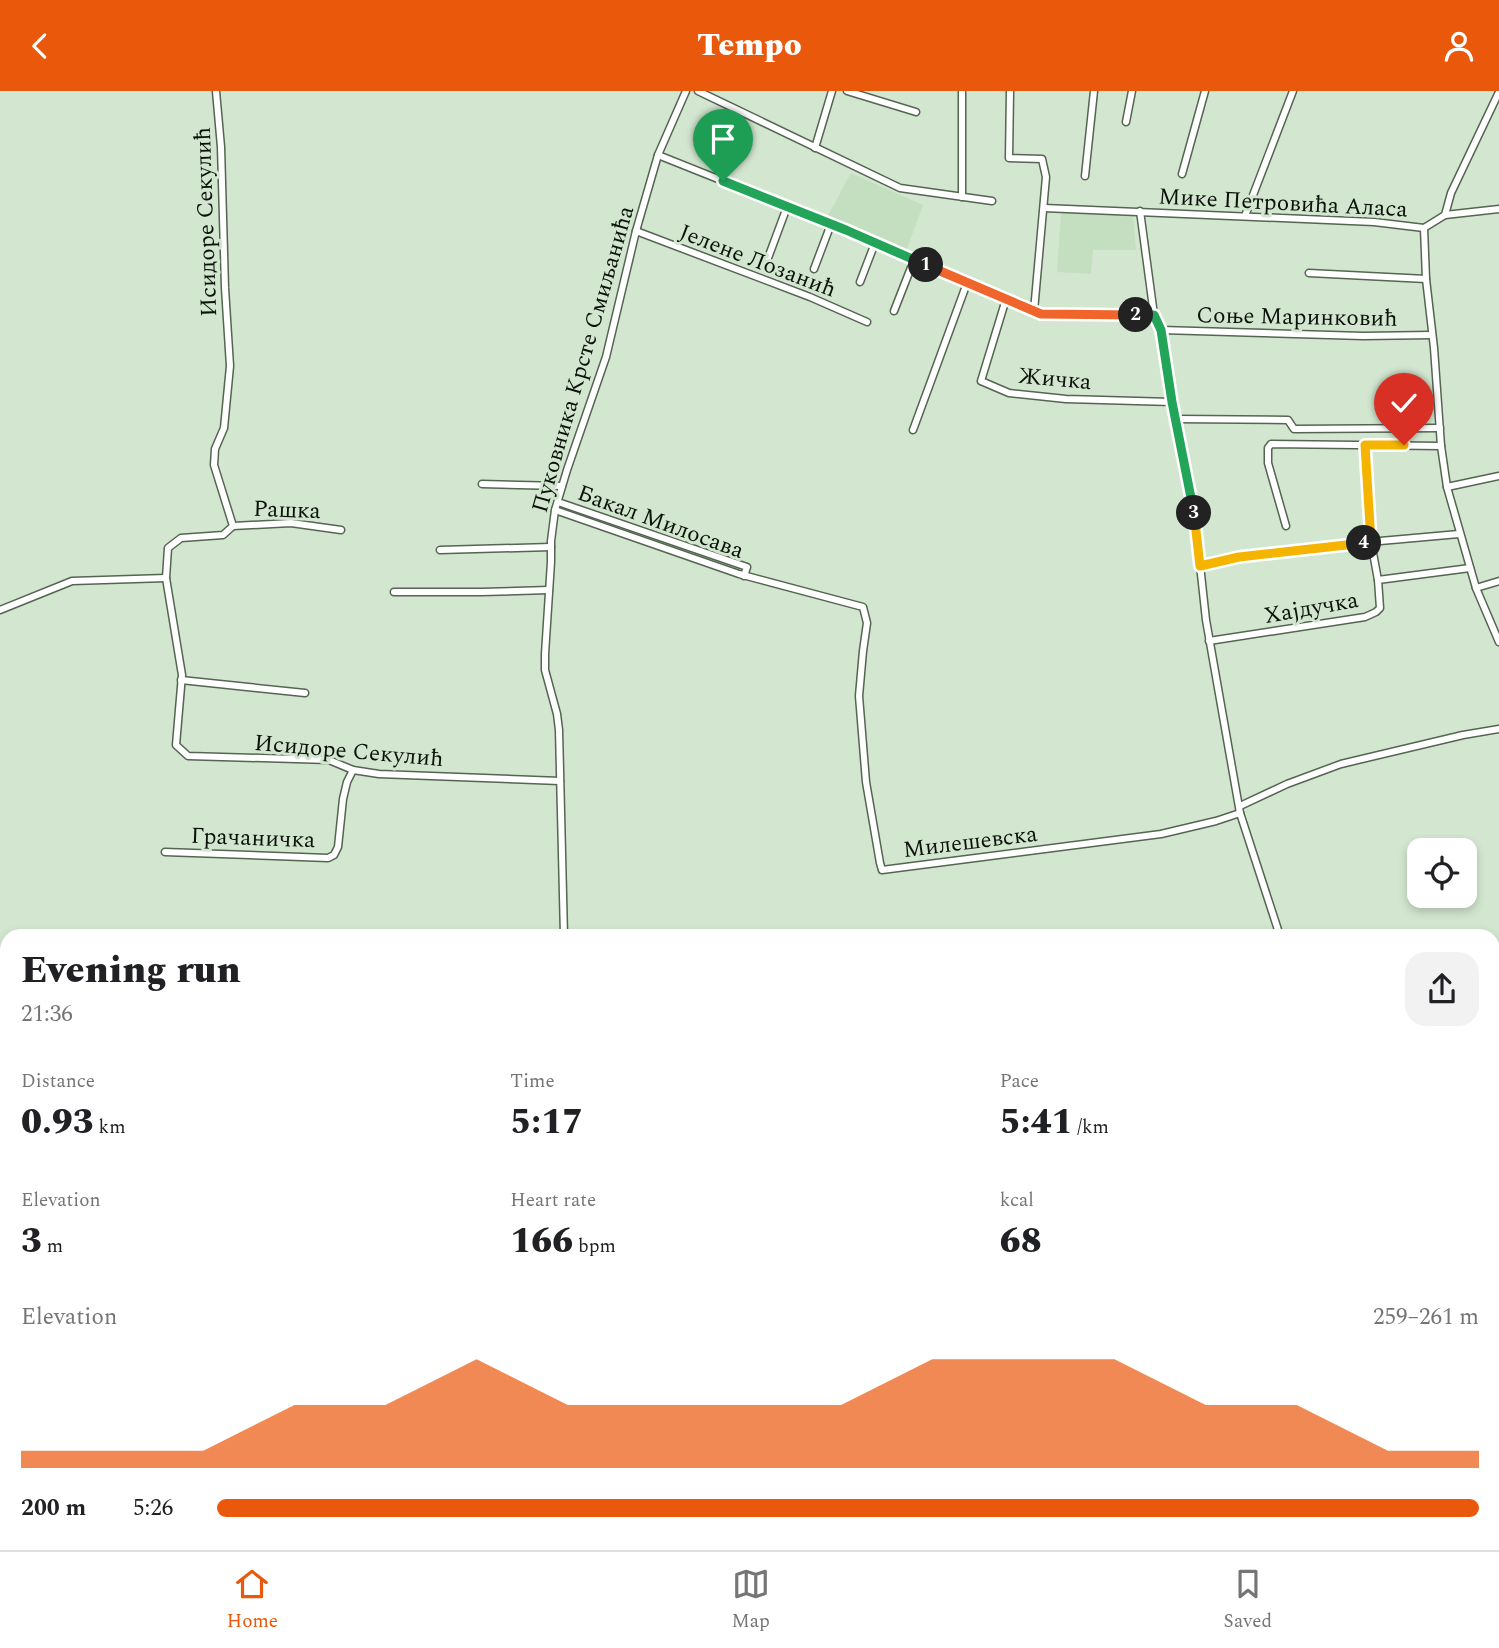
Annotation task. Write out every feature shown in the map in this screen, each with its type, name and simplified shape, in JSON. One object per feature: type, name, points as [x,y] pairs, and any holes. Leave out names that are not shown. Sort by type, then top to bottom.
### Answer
[{"type":"street","name":"Исидоре Секулић","points":[[216,91],[221,147],[230,366],[224,428],[215,449],[214,465],[233,526],[223,535],[181,538],[168,548],[166,578],[181,680],[176,745],[188,755],[329,760],[353,770],[379,775],[560,781]]},
{"type":"street","name":"Пуковника Крсте Смиљанића","points":[[564,929],[559,730],[545,670],[555,510],[606,357],[636,231],[658,155],[686,91]]},
{"type":"street","points":[[698,91],[900,188],[992,201]]},
{"type":"street","points":[[815,148],[832,91]]},
{"type":"street","points":[[847,91],[916,112]]},
{"type":"street","points":[[962,91],[962,197]]},
{"type":"street","points":[[1010,91],[1009,158],[1042,159],[1046,177],[1034,310]]},
{"type":"street","points":[[1085,176],[1094,91]]},
{"type":"street","points":[[1126,122],[1132,91]]},
{"type":"street","points":[[1182,174],[1205,91]]},
{"type":"street","points":[[1245,216],[1293,91]]},
{"type":"street","points":[[1445,215],[1451,193],[1499,92]]},
{"type":"street","points":[[658,155],[831,224],[1041,314],[1154,315]]},
{"type":"street","points":[[768,258],[787,207]]},
{"type":"street","name":"Мике Петровића Аласа","points":[[1044,208],[1374,222],[1424,228]]},
{"type":"street","points":[[1499,209],[1445,215],[1424,228],[1426,279],[1447,487],[1476,588],[1499,642]]},
{"type":"street","points":[[1140,211],[1154,315],[1161,330],[1175,419],[1194,510],[1209,642],[1240,809],[1278,929]]},
{"type":"street","points":[[814,269],[831,224]]},
{"type":"street","name":"Јелене Лозанић","points":[[636,231],[786,288],[867,323]]},
{"type":"street","points":[[860,282],[875,243]]},
{"type":"street","points":[[894,311],[914,260]]},
{"type":"street","points":[[1309,273],[1426,279]]},
{"type":"street","points":[[913,430],[967,283]]},
{"type":"street","name":"Жичка","points":[[1006,299],[982,381],[1009,393],[1066,399],[1172,402]]},
{"type":"street","name":"Соње Маринковић","points":[[1161,330],[1363,336],[1432,335]]},
{"type":"street","points":[[1175,419],[1288,420],[1294,429],[1440,428]]},
{"type":"street","points":[[1286,526],[1268,463],[1268,448],[1271,444],[1441,446]]},
{"type":"street","points":[[1365,445],[1371,542],[1378,580]]},
{"type":"street","points":[[1447,487],[1499,476]]},
{"type":"street","points":[[482,484],[562,486]]},
{"type":"street","name":"Бакал Милосава","points":[[558,502],[747,567],[744,576]]},
{"type":"street","name":"Бакал Милосава","points":[[555,510],[744,576],[863,607]]},
{"type":"street","name":"Рашка","points":[[233,526],[291,523],[341,530]]},
{"type":"street","points":[[1200,566],[1239,557],[1324,546],[1459,534]]},
{"type":"street","points":[[440,550],[551,547]]},
{"type":"street","name":"Хајдучка","points":[[1209,642],[1365,617],[1380,608],[1378,580],[1470,568]]},
{"type":"street","points":[[0,610],[72,581],[166,578]]},
{"type":"street","points":[[1476,588],[1499,582]]},
{"type":"street","points":[[394,592],[549,590]]},
{"type":"street","name":"Милешевска","points":[[863,607],[867,623],[859,696],[866,782],[882,870],[1161,834],[1216,821],[1240,809]]},
{"type":"street","points":[[181,680],[304,694]]},
{"type":"street","points":[[1240,809],[1287,784],[1341,764],[1499,729]]},
{"type":"street","name":"Грачаничка","points":[[165,852],[328,858],[334,855],[338,847],[343,799],[353,770]]},
{"type":"shaded area","points":[[851,173],[923,205],[905,254],[825,221]]},
{"type":"shaded area","points":[[1061,212],[1133,214],[1136,250],[1093,250],[1091,274],[1057,272]]},
{"type":"route","points":[[723,181],[846,230],[1041,314],[1154,315],[1161,330],[1172,402],[1194,510],[1200,566],[1239,557],[1371,542],[1365,445],[1404,445]]}]
